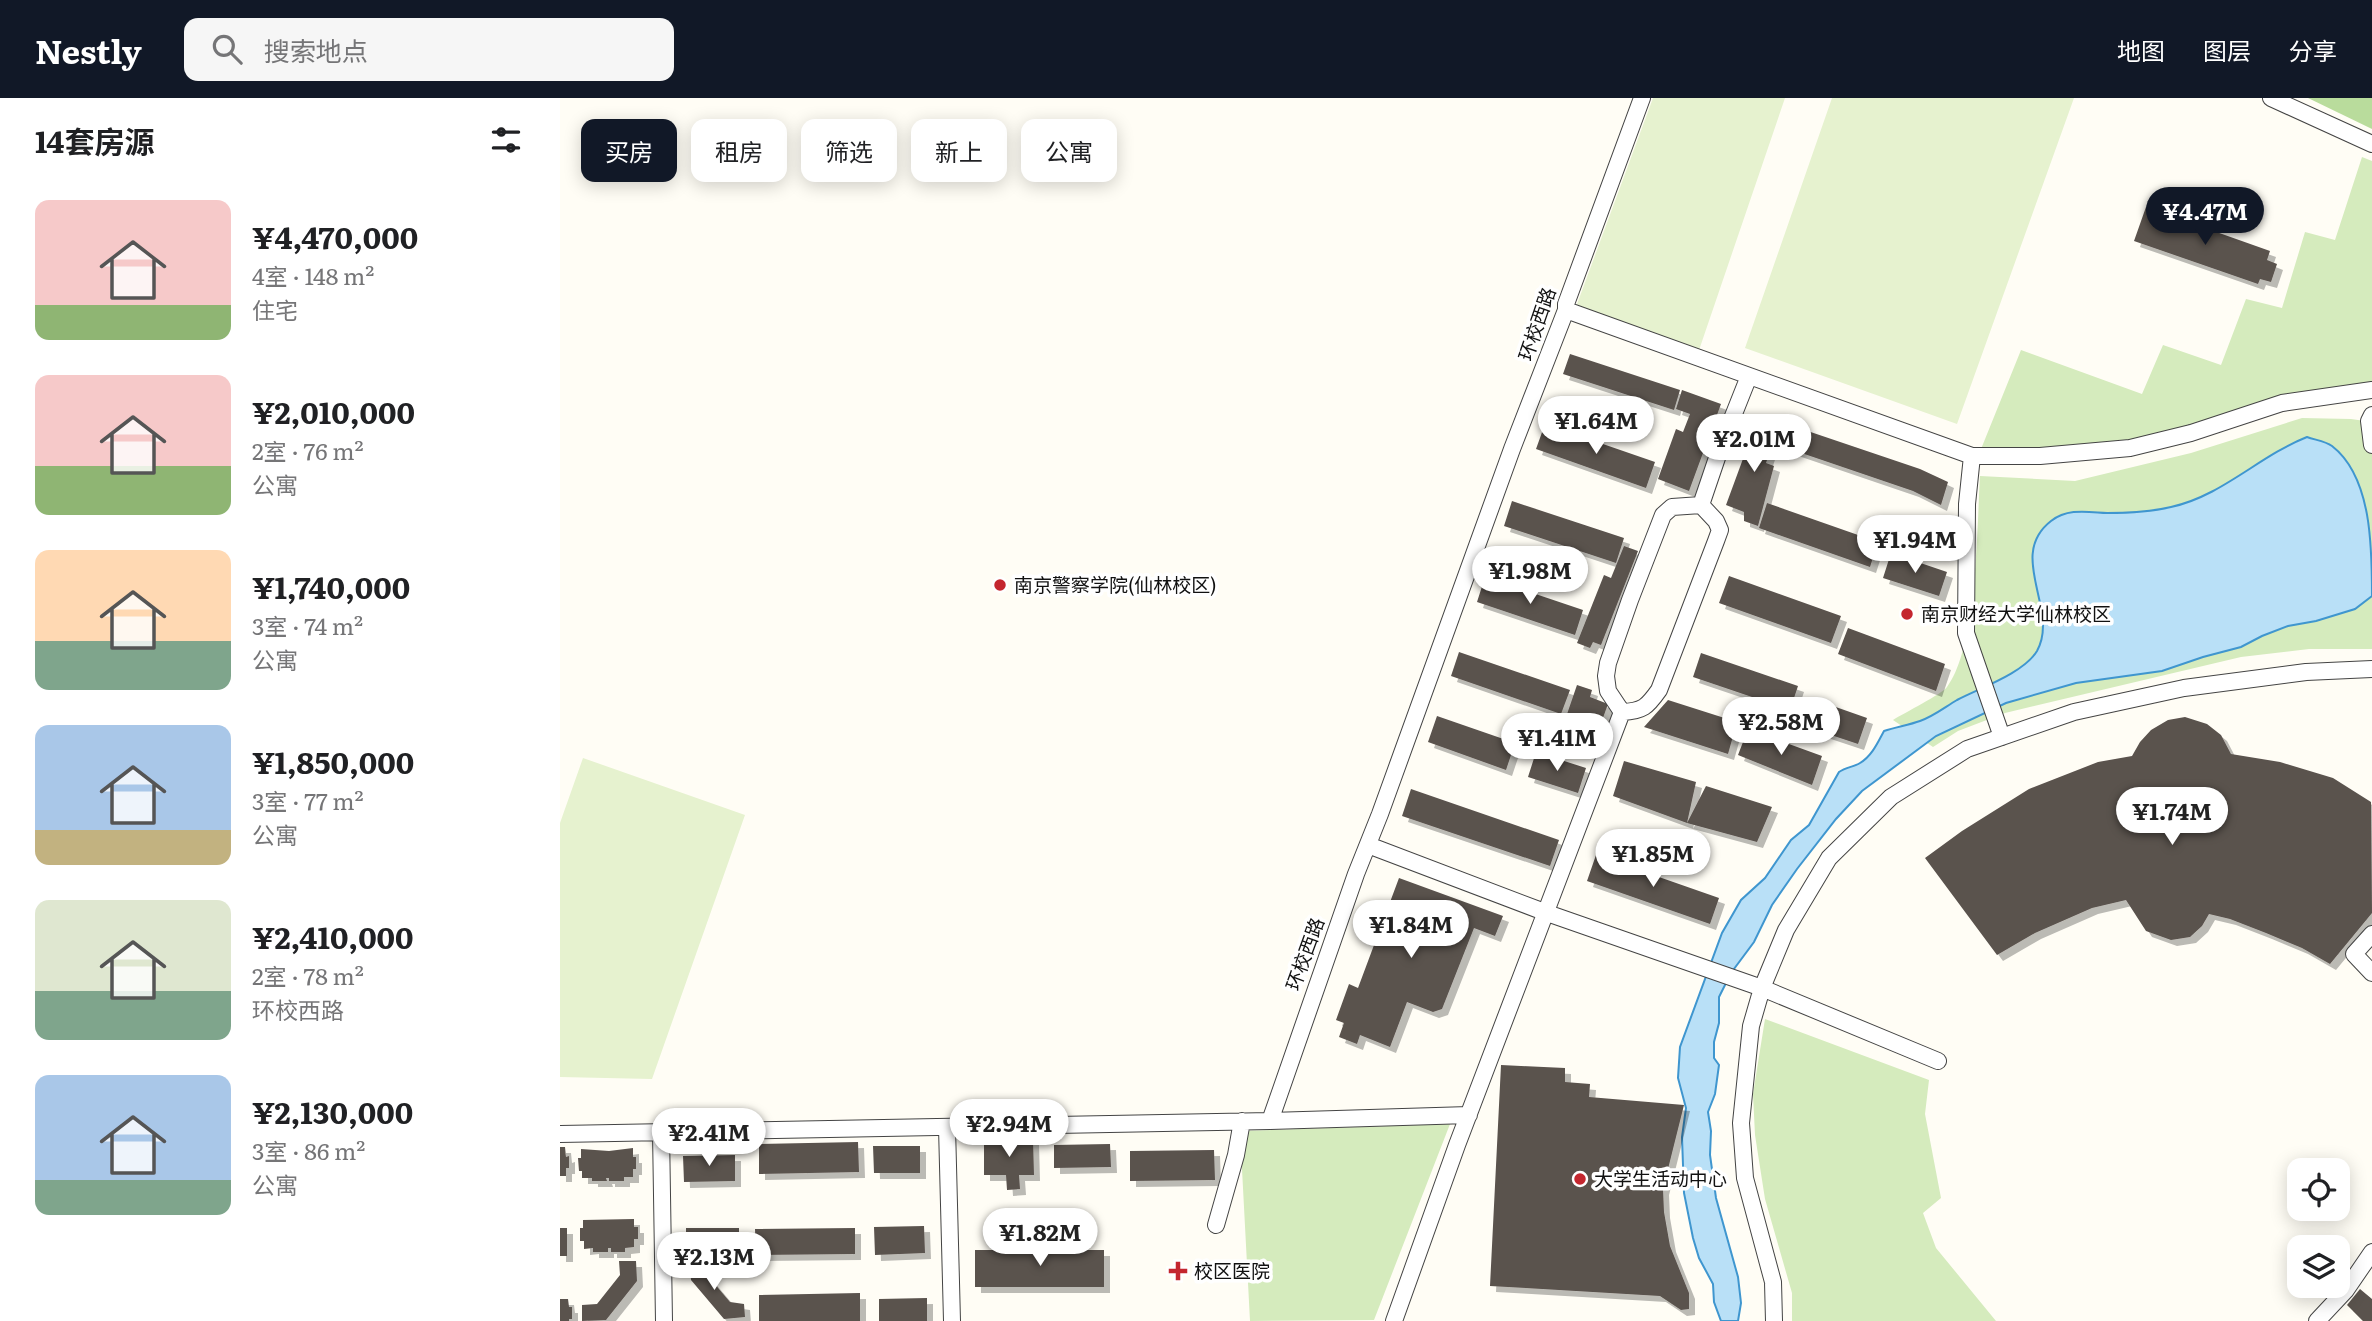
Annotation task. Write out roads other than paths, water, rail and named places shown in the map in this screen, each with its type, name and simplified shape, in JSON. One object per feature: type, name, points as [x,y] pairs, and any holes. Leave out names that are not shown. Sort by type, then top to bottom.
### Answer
[{"type":"street","name":"环校西路","points":[[1270,1121],[1512,449],[1566,310],[1642,98]]},
{"type":"street","points":[[2271,98],[2372,144]]},
{"type":"street","points":[[1566,310],[1972,456],[2040,456],[2130,448],[2191,433],[2282,403],[2372,390]]},
{"type":"street","points":[[1701,505],[1749,376]]},
{"type":"street","points":[[2372,415],[2372,444]]},
{"type":"street","points":[[1972,456],[1967,504],[1966,633],[2003,737]]},
{"type":"street","points":[[1622,712],[1634,712],[1648,706],[1659,690],[1720,530],[1716,521],[1701,505]]},
{"type":"street","points":[[1622,712],[1613,701],[1606,676],[1630,600],[1663,515],[1672,507],[1701,505]]},
{"type":"street","points":[[1774,1321],[1773,1282],[1745,1178],[1741,1123],[1751,1026],[1762,988],[1787,930],[1829,858],[1891,797],[1967,749],[2074,712],[2184,688],[2306,672],[2372,669]]},
{"type":"street","points":[[1394,1321],[1622,712]]},
{"type":"street","points":[[1368,845],[1547,913],[1762,988],[1938,1061]]},
{"type":"street","points":[[2372,934],[2354,954],[2372,973]]},
{"type":"street","points":[[560,1134],[1469,1115]]},
{"type":"street","points":[[1216,1225],[1236,1156],[1242,1121]]},
{"type":"street","points":[[947,1127],[952,1321]]},
{"type":"street","points":[[661,1132],[664,1321]]},
{"type":"street","points":[[2317,1321],[2346,1290],[2372,1252]]},
{"type":"water","points":[[2307,437],[2332,446],[2345,459],[2355,476],[2362,494],[2370,536],[2372,596],[2355,609],[2288,626],[2241,647],[2162,671],[2076,683],[2006,703],[1936,736],[1862,791],[1836,819],[1772,905],[1754,942],[1731,973],[1719,997],[1719,1023],[1714,1042],[1714,1058],[1719,1065],[1715,1094],[1708,1112],[1711,1131],[1710,1155],[1716,1198],[1738,1277],[1741,1303],[1738,1321],[1721,1321],[1714,1302],[1713,1284],[1699,1258],[1693,1238],[1684,1193],[1682,1137],[1686,1108],[1678,1078],[1680,1047],[1722,933],[1741,900],[1765,878],[1791,840],[1809,825],[1839,772],[1868,757],[1884,731],[1930,717],[1957,700],[2012,673],[2031,659],[2037,651],[2042,635],[2043,618],[2033,567],[2033,550],[2038,535],[2051,521],[2071,512],[2139,512],[2190,502]]},
{"type":"place","name":"南京警察学院(仙林校区)","points":[[1000,585]]},
{"type":"place","name":"南京财经大学仙林校区","points":[[1907,614]]},
{"type":"place","name":"大学生活动中心","points":[[1580,1179]]},
{"type":"place","name":"校区医院","points":[[1178,1271]]}]
